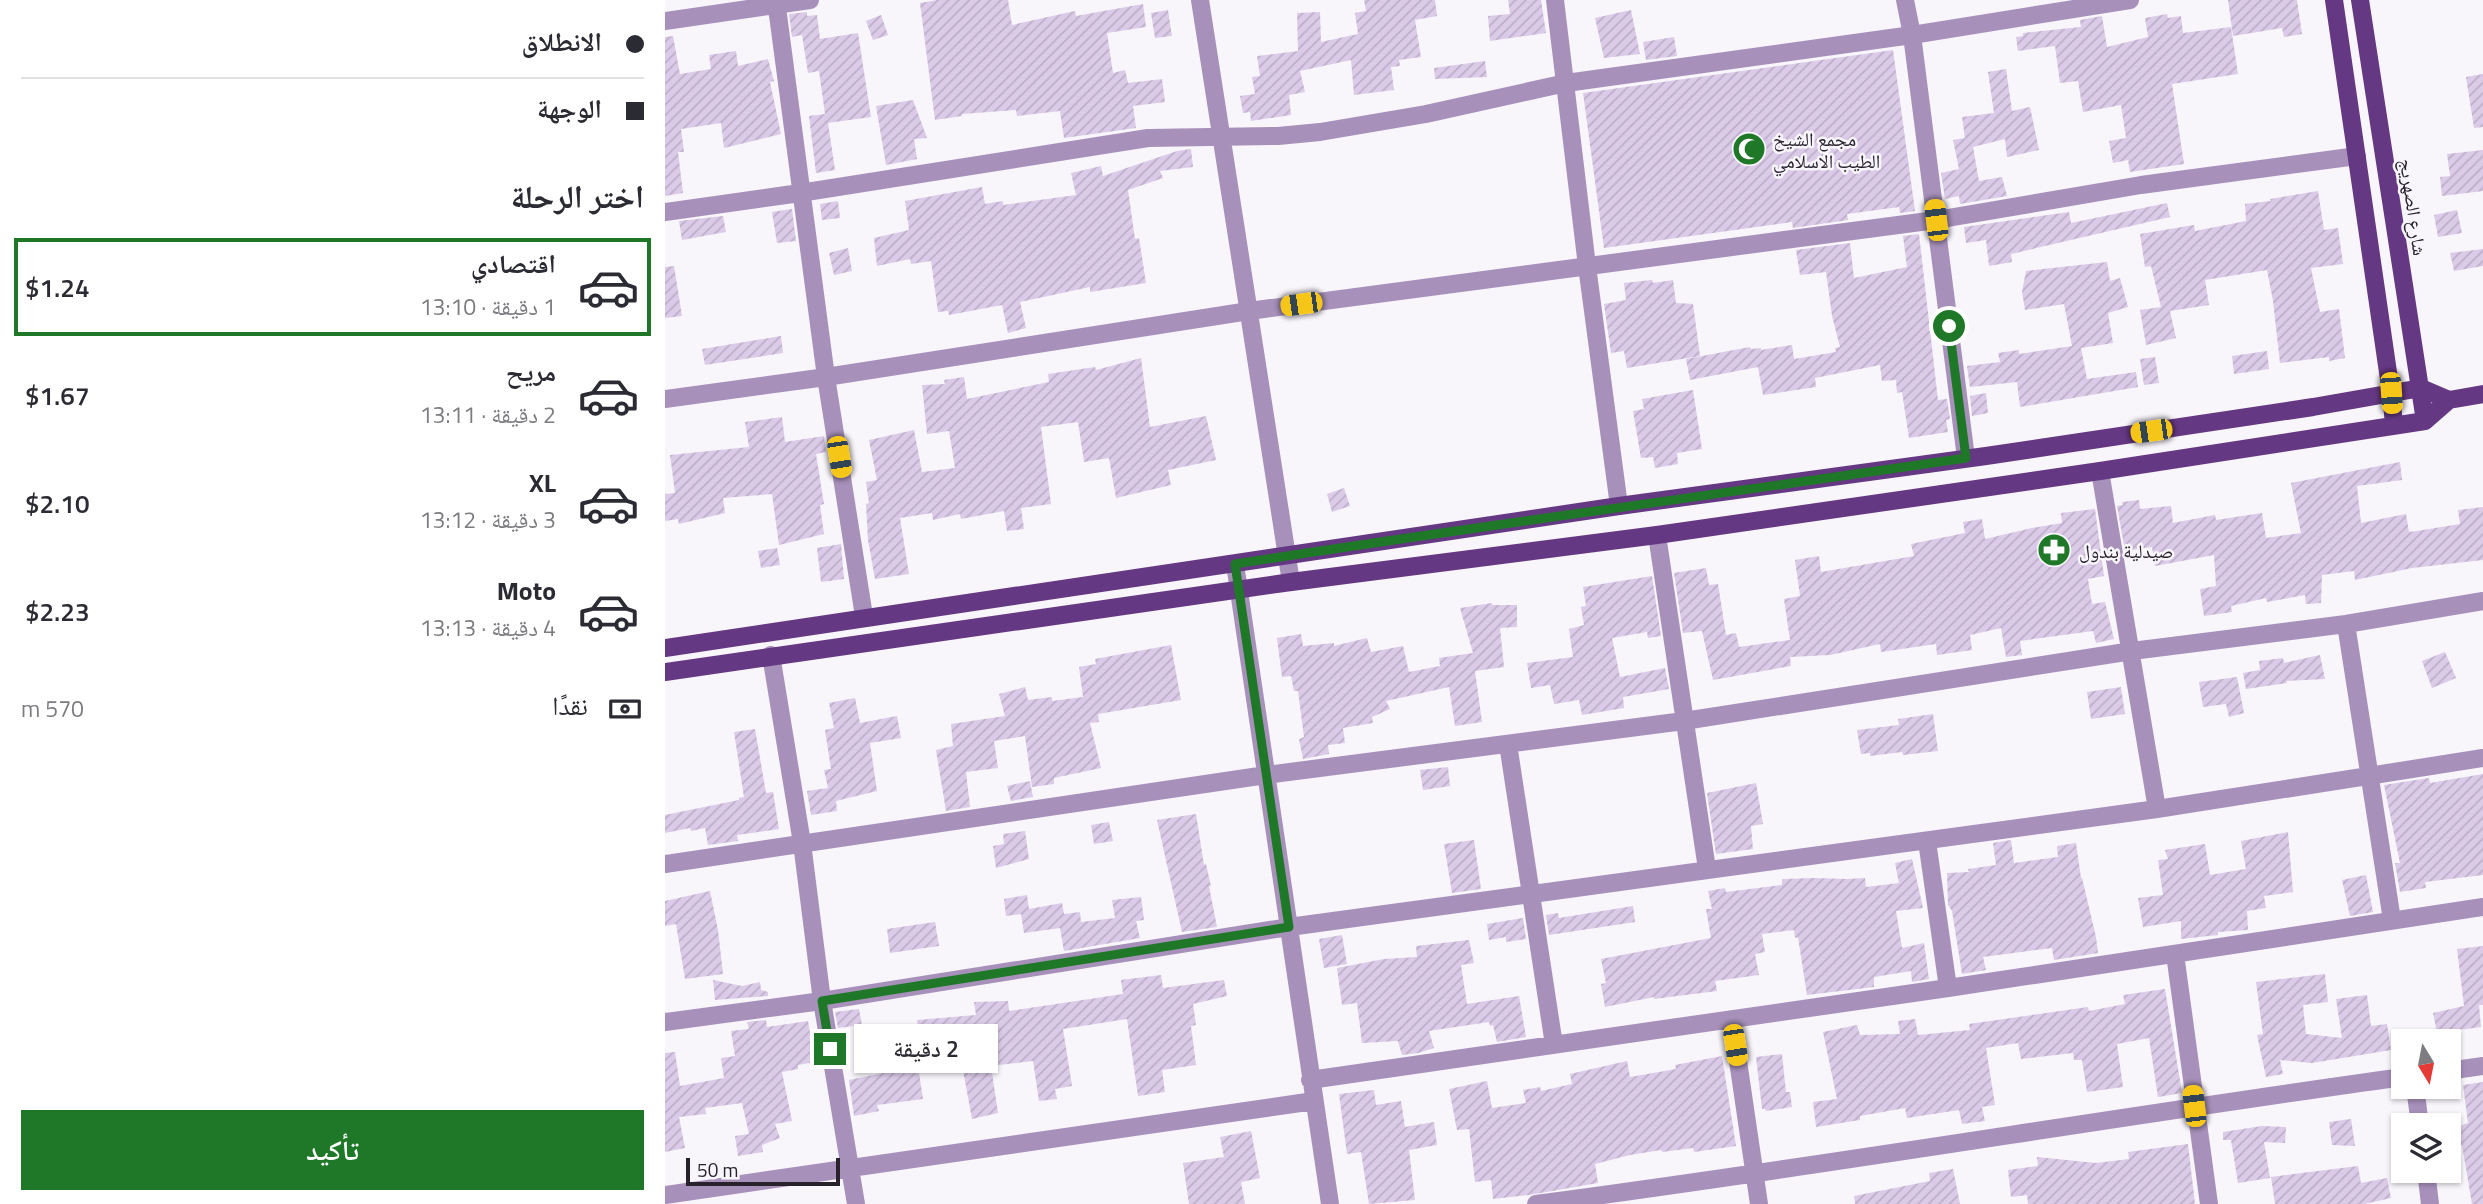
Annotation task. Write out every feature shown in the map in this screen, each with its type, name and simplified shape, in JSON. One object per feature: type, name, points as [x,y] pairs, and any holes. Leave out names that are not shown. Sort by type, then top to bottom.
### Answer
[{"type":"main road","points":[[2334,0],[2394,425]]},
{"type":"main road","name":"شارع الصهريج","points":[[2360,0],[2425,421]]},
{"type":"main road","points":[[665,648],[1619,506],[2300,409],[2421,388],[2449,400]]},
{"type":"main road","points":[[665,672],[1291,582],[1657,535],[2101,471],[2425,421],[2449,400],[2483,394]]},
{"type":"street","points":[[665,21],[776,2],[810,0]]},
{"type":"street","points":[[1201,0],[1291,582]]},
{"type":"street","points":[[1555,0],[1619,506]]},
{"type":"street","points":[[1905,0],[1912,35],[1966,458]]},
{"type":"street","points":[[665,212],[800,194],[1149,138],[1277,136],[1365,125],[1566,83],[1912,35],[2130,0]]},
{"type":"street","points":[[776,2],[826,377],[864,617]]},
{"type":"street","points":[[665,399],[826,377],[1249,311],[1936,220],[2141,185],[2357,156]]},
{"type":"street","points":[[2101,471],[2157,809]]},
{"type":"street","points":[[1657,535],[1707,869]]},
{"type":"street","points":[[1235,564],[1330,1204]]},
{"type":"street","points":[[665,864],[1266,775],[1684,721],[2132,651],[2346,624],[2483,600]]},
{"type":"street","points":[[2346,624],[2392,920]]},
{"type":"street","points":[[771,655],[802,843],[822,1001],[856,1204]]},
{"type":"street","points":[[1508,744],[1554,1045]]},
{"type":"street","points":[[665,1022],[822,1001],[1289,927],[2157,809],[2483,758]]},
{"type":"street","points":[[1927,841],[1948,988]]},
{"type":"street","points":[[1310,1080],[1948,988],[2483,906]]},
{"type":"street","points":[[2175,954],[2209,1204]]},
{"type":"street","points":[[1732,1020],[1759,1204]]},
{"type":"street","points":[[2461,1069],[2483,1066]]},
{"type":"street","points":[[1536,1204],[1607,1199],[1754,1173],[2391,1079]]},
{"type":"street","points":[[665,1195],[1314,1101]]},
{"type":"street","points":[[2427,1183],[2430,1204]]},
{"type":"building","points":[[937,0],[1008,0],[1012,25],[1075,11],[1076,16],[1143,4],[1146,27],[1107,33],[1113,73],[1125,70],[1128,83],[1162,79],[1165,102],[1133,106],[1136,128],[1064,138],[1060,111],[1017,116],[1016,110],[962,114],[935,120],[920,3]]},
{"type":"building","points":[[1364,0],[1435,0],[1437,16],[1415,20],[1421,57],[1399,60],[1400,66],[1391,67],[1394,90],[1354,95],[1351,60],[1300,71],[1305,92],[1289,95],[1291,115],[1251,121],[1250,112],[1243,113],[1240,96],[1255,94],[1252,77],[1260,76],[1257,56],[1298,51],[1297,13],[1320,12],[1321,42],[1358,34],[1355,13],[1366,11]]},
{"type":"building","points":[[1508,0],[1541,0],[1546,33],[1490,41],[1488,16],[1510,14]]},
{"type":"building","points":[[2228,0],[2297,0],[2302,34],[2284,37],[2282,28],[2233,36]]},
{"type":"building","points":[[1168,10],[1172,36],[1155,38],[1151,13]]},
{"type":"building","points":[[1631,10],[1640,54],[1604,58],[1595,18]]},
{"type":"building","points":[[807,12],[807,16],[817,15],[820,39],[858,33],[871,117],[828,123],[835,170],[816,173],[809,116],[825,114],[819,71],[808,73],[802,35],[792,37],[789,14]]},
{"type":"building","points":[[2167,14],[2168,18],[2181,16],[2183,33],[2231,27],[2238,74],[2172,84],[2184,164],[2130,172],[2128,160],[2113,163],[2109,141],[2126,138],[2121,105],[2083,112],[2078,81],[2060,83],[2055,46],[2018,51],[2016,37],[2023,36],[2023,33],[2081,27],[2080,20],[2102,16],[2107,47],[2148,37],[2145,18]]},
{"type":"building","points":[[881,15],[888,35],[873,40],[866,21]]},
{"type":"building","points":[[673,36],[680,74],[711,69],[709,55],[736,51],[738,66],[768,59],[774,81],[770,82],[781,134],[724,148],[721,123],[681,129],[684,152],[678,152],[683,193],[665,196],[665,37]]},
{"type":"building","points":[[1674,37],[1677,56],[1646,60],[1643,42]]},
{"type":"building","name":"مجمع الشيخ الطيب الاسلامي","points":[[1893,50],[1915,211],[1900,213],[1899,207],[1847,214],[1848,220],[1793,228],[1792,222],[1604,248],[1583,93]]},
{"type":"building","points":[[1485,61],[1487,77],[1435,79],[1434,68]]},
{"type":"building","points":[[2006,69],[2012,111],[2030,107],[2039,150],[2007,157],[2005,139],[1973,147],[1979,181],[2002,177],[2007,196],[1960,204],[1959,196],[1945,199],[1941,173],[1959,169],[1953,140],[1965,138],[1962,117],[1994,113],[1988,72]]},
{"type":"building","points":[[2483,74],[2483,127],[2474,128],[2466,77]]},
{"type":"building","points":[[913,100],[927,138],[914,139],[917,159],[886,165],[876,106]]},
{"type":"building","points":[[1191,149],[1193,167],[1160,171],[1163,178],[1128,190],[1135,239],[1139,238],[1146,283],[1090,292],[1090,287],[1020,302],[1026,328],[1008,333],[1002,305],[949,315],[948,311],[938,312],[931,261],[911,264],[910,259],[877,266],[874,238],[909,230],[905,201],[982,187],[985,204],[1003,201],[1003,205],[1076,195],[1071,173],[1101,166],[1103,176],[1177,151]]},
{"type":"building","points":[[2483,150],[2483,191],[2442,196],[2440,177],[2450,176],[2447,154]]},
{"type":"building","points":[[2318,191],[2324,230],[2338,228],[2343,264],[2311,268],[2320,312],[2339,309],[2345,358],[2329,361],[2329,357],[2280,363],[2267,270],[2205,280],[2209,305],[2170,311],[2176,338],[2146,345],[2140,310],[2161,307],[2151,266],[2145,267],[2140,234],[2194,225],[2195,231],[2246,221],[2245,204]]},
{"type":"building","points":[[838,201],[840,218],[822,220],[820,204]]},
{"type":"building","points":[[2167,203],[2170,217],[2011,254],[2012,262],[1989,266],[1986,240],[1966,243],[1964,227],[2069,212],[2071,223]]},
{"type":"building","points":[[792,209],[796,241],[777,243],[772,212]]},
{"type":"building","points":[[2457,210],[2462,233],[2438,237],[2434,215]]},
{"type":"building","points":[[723,216],[726,232],[682,240],[679,221]]},
{"type":"building","points":[[1919,234],[1938,400],[1947,399],[1950,419],[1946,420],[1948,432],[1909,438],[1902,392],[1897,393],[1896,380],[1882,381],[1880,365],[1815,378],[1816,387],[1763,395],[1758,367],[1690,380],[1686,359],[1750,347],[1761,350],[1792,345],[1794,359],[1836,352],[1835,348],[1840,347],[1832,316],[1826,272],[1800,275],[1796,250],[1850,243],[1854,278],[1907,267],[1903,236]]},
{"type":"building","points":[[848,248],[852,271],[834,275],[829,253]]},
{"type":"building","points":[[2483,249],[2483,266],[2454,271],[2450,253]]},
{"type":"building","points":[[2107,262],[2110,281],[2120,278],[2128,307],[2108,313],[2113,343],[2081,348],[2087,379],[2136,372],[2138,387],[2020,407],[2017,382],[1970,387],[1967,366],[2000,362],[1998,353],[2019,350],[2019,354],[2072,346],[2064,304],[2025,310],[2022,292],[2026,271]]},
{"type":"building","points":[[674,266],[682,316],[665,318],[665,267]]},
{"type":"building","points":[[1652,280],[1653,283],[1673,280],[1676,303],[1693,304],[1700,356],[1627,368],[1624,351],[1611,353],[1604,304],[1626,300],[1624,283]]},
{"type":"building","points":[[781,336],[783,353],[705,365],[702,349]]},
{"type":"building","points":[[2267,351],[2269,369],[2234,374],[2232,356]]},
{"type":"building","points":[[2155,357],[2159,383],[2144,385],[2140,359]]},
{"type":"building","points":[[1141,358],[1150,427],[1206,416],[1216,460],[1168,470],[1171,485],[1116,498],[1109,458],[1084,462],[1078,422],[1041,427],[1051,504],[1021,508],[1024,529],[1007,531],[1004,511],[961,519],[960,514],[933,520],[932,513],[900,518],[909,574],[875,579],[868,540],[866,504],[869,503],[866,482],[877,480],[869,440],[914,430],[922,472],[955,468],[949,431],[927,434],[922,385],[945,384],[944,380],[964,377],[967,399],[1049,382],[1048,374],[1095,367],[1096,370]]},
{"type":"building","points":[[1693,390],[1702,449],[1677,453],[1678,464],[1655,468],[1653,457],[1641,458],[1633,411],[1644,409],[1642,399]]},
{"type":"building","points":[[1986,393],[1988,413],[1972,416],[1970,396]]},
{"type":"building","points":[[782,417],[785,442],[824,436],[826,452],[816,454],[824,504],[820,505],[824,534],[779,545],[772,494],[723,498],[725,513],[679,524],[678,519],[665,521],[665,494],[675,493],[670,455],[749,447],[745,422]]},
{"type":"building","points":[[2400,462],[2402,480],[2357,486],[2361,523],[2406,514],[2409,532],[2417,531],[2460,524],[2458,510],[2483,507],[2483,560],[2412,568],[2355,580],[2354,571],[2322,575],[2321,603],[2306,604],[2305,595],[2267,602],[2266,598],[2231,606],[2232,612],[2204,616],[2200,589],[2216,586],[2214,555],[2155,566],[2152,547],[2125,551],[2117,506],[2123,505],[2122,502],[2139,500],[2140,509],[2171,506],[2173,523],[2215,515],[2216,520],[2262,513],[2266,538],[2301,533],[2291,483]]},
{"type":"building","points":[[1344,488],[1350,506],[1332,512],[1327,494]]},
{"type":"building","points":[[2095,509],[2104,576],[2088,579],[2092,604],[2105,602],[2114,639],[2096,643],[2093,631],[2020,641],[2022,655],[2006,657],[2001,628],[1970,635],[1972,650],[1937,655],[1936,644],[1881,652],[1880,644],[1830,655],[1790,657],[1791,666],[1713,680],[1702,631],[1683,633],[1674,573],[1706,568],[1709,585],[1718,584],[1726,635],[1736,633],[1739,647],[1790,640],[1784,599],[1800,596],[1795,560],[1819,556],[1821,572],[1914,556],[1911,544],[1965,533],[1963,522],[1982,519],[1985,539],[2062,523],[2061,513]]},
{"type":"building","points":[[841,544],[844,579],[821,582],[817,548]]},
{"type":"building","points":[[777,548],[780,565],[761,568],[758,551]]},
{"type":"building","points":[[1652,576],[1661,636],[1648,638],[1647,632],[1612,638],[1620,677],[1665,668],[1669,689],[1623,697],[1624,708],[1582,715],[1579,700],[1554,704],[1550,685],[1531,688],[1527,663],[1573,657],[1569,629],[1584,625],[1581,607],[1586,606],[1583,587]]},
{"type":"building","points":[[1492,603],[1517,605],[1517,627],[1500,628],[1504,667],[1475,671],[1482,722],[1455,726],[1449,687],[1386,701],[1390,709],[1372,717],[1373,723],[1343,728],[1345,743],[1328,745],[1329,754],[1303,759],[1299,739],[1304,737],[1298,691],[1294,691],[1291,676],[1282,677],[1277,638],[1301,634],[1303,646],[1334,643],[1334,646],[1367,638],[1371,652],[1403,646],[1409,672],[1440,666],[1439,658],[1473,653],[1460,608]]},
{"type":"building","points":[[1171,645],[1181,700],[1098,714],[1099,722],[1090,723],[1101,768],[1054,778],[1054,784],[1032,787],[1025,736],[994,741],[998,768],[966,772],[970,807],[946,811],[936,750],[953,746],[951,724],[1005,716],[999,694],[1025,687],[1028,700],[1052,697],[1052,701],[1083,697],[1079,667],[1096,664],[1095,659]]},
{"type":"building","points":[[2445,652],[2456,678],[2432,688],[2422,661]]},
{"type":"building","points":[[2320,655],[2325,679],[2286,681],[2287,683],[2246,689],[2243,673],[2260,670],[2259,661],[2283,658],[2284,663]]},
{"type":"building","points":[[2237,677],[2244,713],[2229,717],[2226,704],[2203,707],[2199,682]]},
{"type":"building","points":[[2121,687],[2125,714],[2091,719],[2087,692]]},
{"type":"building","points":[[855,698],[860,723],[897,716],[901,738],[870,743],[877,791],[836,801],[837,811],[811,815],[807,791],[828,788],[824,770],[831,769],[825,730],[834,728],[829,703]]},
{"type":"building","points":[[1933,714],[1938,751],[1903,755],[1902,752],[1870,756],[1870,753],[1861,754],[1857,730],[1899,725],[1898,719]]},
{"type":"building","points":[[755,729],[766,793],[773,792],[779,829],[737,835],[738,841],[708,845],[705,828],[665,833],[665,815],[744,797],[734,732]]},
{"type":"building","points":[[1448,767],[1450,786],[1423,790],[1420,770]]},
{"type":"building","points":[[2483,774],[2483,875],[2425,882],[2426,888],[2400,892],[2395,863],[2400,863],[2384,785],[2429,778],[2430,783]]},
{"type":"building","points":[[1030,781],[1033,797],[1011,801],[1007,786]]},
{"type":"building","points":[[1756,783],[1763,824],[1751,826],[1753,849],[1716,854],[1707,793]]},
{"type":"building","points":[[1196,814],[1217,927],[1182,932],[1157,820]]},
{"type":"building","points":[[1109,822],[1113,841],[1094,844],[1091,825]]},
{"type":"building","points":[[1025,831],[1029,859],[996,868],[993,846],[1004,844],[1003,834]]},
{"type":"building","points":[[2288,832],[2293,892],[2264,896],[2266,908],[2247,911],[2248,930],[2181,939],[2181,921],[2143,927],[2138,898],[2163,895],[2158,860],[2168,859],[2165,850],[2205,844],[2210,875],[2246,869],[2241,841]]},
{"type":"building","points":[[1474,840],[1481,889],[1452,893],[1444,844]]},
{"type":"building","points":[[2011,840],[2014,863],[2058,857],[2057,846],[2076,843],[2098,953],[2054,960],[2052,948],[1983,957],[1986,970],[1962,974],[1952,911],[1948,905],[1947,873],[1969,872],[1968,869],[1996,865],[1993,843]]},
{"type":"building","points":[[1912,859],[1923,908],[1896,911],[1902,948],[1924,943],[1929,979],[1912,982],[1911,971],[1874,977],[1874,987],[1807,995],[1798,937],[1795,938],[1794,930],[1762,934],[1765,952],[1755,954],[1759,975],[1715,981],[1717,991],[1654,997],[1605,1007],[1601,984],[1606,983],[1601,959],[1711,938],[1706,909],[1712,909],[1708,891],[1725,888],[1726,892],[1782,885],[1782,879],[1865,878],[1866,887],[1899,883],[1895,863]]},
{"type":"building","points":[[2366,875],[2373,912],[2350,916],[2342,880]]},
{"type":"building","points":[[710,891],[723,974],[685,979],[676,924],[665,926],[665,901]]},
{"type":"building","points":[[1027,895],[1029,909],[1062,903],[1064,914],[1080,912],[1081,922],[1115,918],[1112,900],[1141,897],[1144,920],[1136,921],[1140,938],[1064,951],[1060,928],[1024,933],[1021,914],[1006,916],[1004,899]]},
{"type":"building","points":[[1633,906],[1635,922],[1549,935],[1546,915],[1558,913],[1559,918]]},
{"type":"building","points":[[1523,918],[1526,939],[1506,942],[1506,937],[1489,940],[1487,924]]},
{"type":"building","points":[[935,922],[939,946],[890,953],[887,929]]},
{"type":"building","points":[[1342,935],[1347,964],[1324,968],[1319,939]]},
{"type":"building","points":[[1469,940],[1474,963],[1461,965],[1467,1004],[1519,996],[1526,1037],[1497,1042],[1493,1025],[1490,1026],[1489,1022],[1429,1031],[1434,1048],[1418,1053],[1402,1055],[1398,1041],[1362,1043],[1357,1003],[1342,1005],[1337,968],[1384,959],[1417,957],[1416,946]]},
{"type":"building","points":[[2483,946],[2483,1005],[2479,1005],[2481,1027],[2436,1029],[2433,1013],[2464,1006],[2457,949]]},
{"type":"building","points":[[2325,974],[2328,1002],[2303,1005],[2306,1034],[2342,1038],[2336,999],[2367,995],[2371,1026],[2387,1024],[2391,1050],[2312,1063],[2280,1060],[2283,1074],[2266,1077],[2257,1035],[2263,1034],[2256,982]]},
{"type":"building","points":[[1161,975],[1163,988],[1224,980],[1227,996],[1193,1004],[1196,1025],[1191,1026],[1196,1065],[1162,1070],[1165,1092],[1138,1096],[1127,1019],[1063,1029],[1072,1086],[1055,1089],[1057,1099],[1039,1101],[1033,1061],[991,1066],[998,1113],[972,1119],[961,1059],[923,1062],[917,1020],[976,1015],[974,1002],[1008,1001],[1009,1011],[1123,994],[1121,980]]},
{"type":"building","points":[[713,980],[742,986],[760,982],[761,990],[768,992],[768,996],[715,1000]]},
{"type":"building","points":[[2165,989],[2182,1093],[2158,1097],[2149,1038],[2117,1044],[2123,1087],[2087,1092],[2082,1060],[2074,1060],[2073,1053],[2021,1059],[2018,1043],[1986,1048],[1995,1105],[1982,1107],[1985,1121],[1962,1124],[1959,1110],[1907,1118],[1905,1108],[1860,1116],[1860,1120],[1816,1127],[1813,1102],[1837,1099],[1823,1032],[1857,1025],[1860,1035],[1900,1034],[1898,1021],[1915,1019],[1918,1035],[1970,1030],[1969,1024],[2088,1007],[2089,1011],[2125,1004],[2123,995]]},
{"type":"building","points":[[859,1009],[862,1025],[838,1028],[835,1012]]},
{"type":"building","points":[[766,1020],[767,1027],[808,1021],[815,1062],[782,1072],[792,1121],[775,1124],[780,1138],[762,1145],[763,1152],[738,1156],[735,1136],[749,1134],[742,1103],[705,1108],[706,1114],[679,1117],[685,1148],[665,1152],[665,1053],[675,1052],[680,1086],[724,1078],[721,1058],[735,1056],[731,1031],[749,1029],[747,1022]]},
{"type":"building","points":[[1782,1054],[1786,1092],[1790,1092],[1792,1107],[1766,1111],[1762,1109],[1756,1057]]},
{"type":"building","points":[[1722,1056],[1736,1146],[1694,1152],[1693,1148],[1630,1155],[1595,1164],[1598,1183],[1529,1195],[1493,1199],[1491,1180],[1475,1182],[1469,1129],[1457,1130],[1449,1089],[1487,1081],[1492,1108],[1526,1103],[1523,1090],[1540,1087],[1541,1091],[1572,1084],[1570,1074],[1627,1061],[1630,1077],[1676,1069],[1675,1065]]},
{"type":"building","points":[[918,1066],[923,1099],[877,1105],[879,1111],[854,1116],[849,1080]]},
{"type":"building","points":[[2483,1082],[2483,1204],[2472,1204],[2461,1145],[2461,1125],[2468,1123],[2463,1085]]},
{"type":"building","points":[[1374,1090],[1376,1105],[1401,1101],[1405,1127],[1434,1122],[1437,1145],[1409,1150],[1415,1200],[1369,1204],[1361,1152],[1347,1154],[1339,1094]]},
{"type":"building","points":[[2351,1119],[2355,1146],[2332,1145],[2329,1122]]},
{"type":"building","points":[[2262,1126],[2286,1127],[2285,1143],[2264,1142],[2270,1178],[2238,1183],[2231,1140],[2223,1140],[2223,1132]]},
{"type":"building","points":[[1251,1131],[1260,1178],[1241,1182],[1245,1204],[1189,1204],[1183,1163],[1224,1157],[1220,1137]]},
{"type":"building","points":[[2188,1144],[2195,1204],[2028,1204],[2027,1195],[2011,1197],[2008,1170],[2038,1166],[2037,1157],[2096,1163],[2129,1159],[2128,1152]]},
{"type":"building","points":[[2358,1166],[2361,1183],[2387,1178],[2391,1198],[2364,1204],[2275,1204],[2271,1177]]},
{"type":"building","points":[[1953,1169],[1960,1204],[1855,1204],[1854,1196],[1930,1181],[1929,1173]]},
{"type":"place","name":"مجمع الشيخ الطيب الاسلامي","points":[[1749,149]]},
{"type":"place","name":"صيدلية بندول","points":[[2054,550]]},
{"type":"route","points":[[830,1049],[822,1001],[1289,927],[1235,564],[1619,506],[1966,458],[1949,326]]}]
